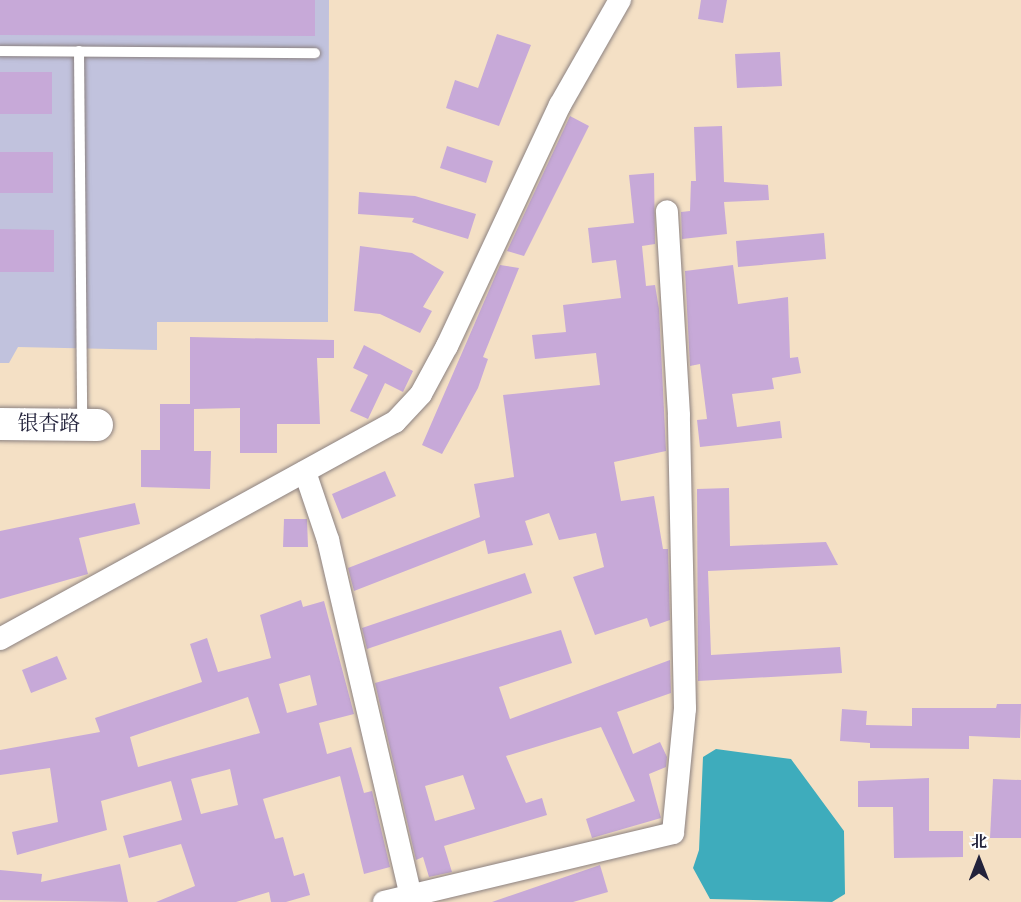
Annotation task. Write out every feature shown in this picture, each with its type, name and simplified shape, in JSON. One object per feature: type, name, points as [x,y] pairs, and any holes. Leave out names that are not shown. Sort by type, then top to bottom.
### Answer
[{"type":"street","points":[[0,639],[395,422],[421,394],[560,105],[620,0]]},
{"type":"street","points":[[384,902],[412,899],[673,833],[685,709],[679,415],[666,212]]},
{"type":"street","name":"银杏路","points":[[0,424],[90,425]]},
{"type":"street","points":[[305,472],[328,540],[412,899]]},
{"type":"lane","points":[[0,51],[315,52]]},
{"type":"lane","points":[[79,51],[90,425]]},
{"type":"shaded area","points":[[0,0],[329,0],[328,322],[157,322],[157,350],[18,347],[9,363],[0,363]]},
{"type":"water","points":[[716,749],[791,759],[844,831],[845,894],[832,902],[710,899],[693,868],[699,850],[703,757]]},
{"type":"building","points":[[0,0],[315,0],[315,36],[0,35]]},
{"type":"building","points":[[701,0],[727,0],[723,23],[698,19]]},
{"type":"building","points":[[497,34],[531,45],[499,126],[446,108],[455,80],[478,88]]},
{"type":"building","points":[[780,52],[782,86],[737,88],[735,54]]},
{"type":"building","points":[[0,72],[52,72],[52,114],[0,114]]},
{"type":"building","points":[[570,116],[589,126],[524,256],[507,251]]},
{"type":"building","points":[[722,126],[724,182],[768,185],[769,200],[724,202],[727,234],[682,239],[681,212],[690,211],[691,181],[696,181],[694,127]]},
{"type":"building","points":[[447,146],[493,161],[486,183],[440,168]]},
{"type":"building","points":[[0,152],[53,152],[53,193],[0,193]]},
{"type":"building","points":[[654,173],[655,244],[642,246],[646,286],[655,285],[659,309],[666,451],[614,462],[621,501],[654,496],[663,549],[668,549],[670,620],[650,627],[647,618],[595,635],[573,577],[604,567],[596,533],[559,540],[549,513],[525,521],[533,545],[488,554],[485,540],[354,591],[348,568],[480,517],[474,484],[514,477],[503,395],[600,385],[596,353],[535,359],[532,335],[566,332],[563,305],[621,298],[616,260],[592,263],[588,228],[634,223],[629,175]]},
{"type":"building","points":[[359,192],[415,196],[476,214],[468,239],[412,222],[414,218],[358,214]]},
{"type":"building","points":[[0,229],[54,230],[54,272],[0,272]]},
{"type":"building","points":[[824,233],[826,259],[738,267],[736,241]]},
{"type":"building","points":[[360,246],[412,253],[444,272],[423,307],[432,311],[420,333],[380,314],[354,311]]},
{"type":"building","points":[[500,265],[519,268],[483,357],[488,359],[478,388],[442,454],[422,445]]},
{"type":"building","points":[[733,265],[738,304],[788,297],[790,358],[798,357],[801,373],[772,378],[774,389],[732,394],[737,427],[780,421],[782,438],[700,447],[697,420],[707,419],[700,364],[690,366],[685,271]]},
{"type":"building","points":[[190,337],[334,340],[334,358],[317,358],[320,424],[277,424],[277,453],[240,453],[240,408],[194,409],[194,451],[211,451],[210,489],[141,487],[141,450],[160,450],[160,404],[190,404]]},
{"type":"building","points":[[364,345],[413,371],[403,392],[385,383],[368,419],[350,411],[368,375],[353,368]]},
{"type":"building","points":[[385,471],[396,496],[342,519],[332,494]]},
{"type":"building","points":[[729,488],[730,546],[826,542],[838,565],[708,571],[711,655],[840,647],[842,673],[698,681],[697,489]]},
{"type":"building","points":[[135,503],[140,524],[79,538],[88,574],[0,599],[0,531]]},
{"type":"building","points":[[284,519],[307,519],[308,547],[283,547]]},
{"type":"building","points":[[525,573],[532,593],[367,649],[362,628]]},
{"type":"building","points":[[301,600],[303,607],[324,601],[354,714],[319,723],[327,754],[351,747],[364,793],[372,791],[390,867],[364,874],[340,776],[263,799],[275,839],[283,837],[294,876],[304,873],[310,895],[286,902],[271,902],[269,892],[236,902],[156,902],[195,886],[181,844],[129,858],[123,836],[182,820],[171,781],[101,801],[107,830],[17,855],[12,832],[58,822],[50,768],[0,775],[0,750],[100,732],[95,718],[202,682],[190,644],[207,638],[218,672],[271,658],[260,615]],"holes":[[[310,675],[317,705],[287,713],[279,684]],[[248,697],[260,733],[138,767],[130,737]],[[230,769],[238,805],[201,814],[191,779]]]},
{"type":"building","points":[[561,630],[572,663],[499,687],[510,719],[670,660],[671,693],[617,712],[633,754],[660,742],[667,757],[666,767],[649,774],[661,818],[592,838],[586,819],[635,801],[601,727],[506,756],[526,803],[542,798],[547,815],[444,846],[452,872],[429,877],[423,857],[416,860],[375,683]],"holes":[[[463,775],[475,809],[435,821],[425,786]]]},
{"type":"building","points":[[57,656],[67,679],[31,693],[22,670]]},
{"type":"building","points":[[997,704],[1021,704],[1020,738],[969,736],[969,749],[870,748],[870,743],[840,741],[842,709],[867,711],[866,725],[912,726],[912,708],[996,708]]},
{"type":"building","points":[[929,778],[929,831],[963,831],[963,857],[894,858],[893,807],[858,807],[858,781]]},
{"type":"building","points":[[993,779],[1021,780],[1021,838],[990,838]]},
{"type":"building","points":[[120,864],[128,902],[0,900],[0,870],[42,874],[41,882]]},
{"type":"building","points":[[600,865],[608,892],[573,902],[492,902]]}]
